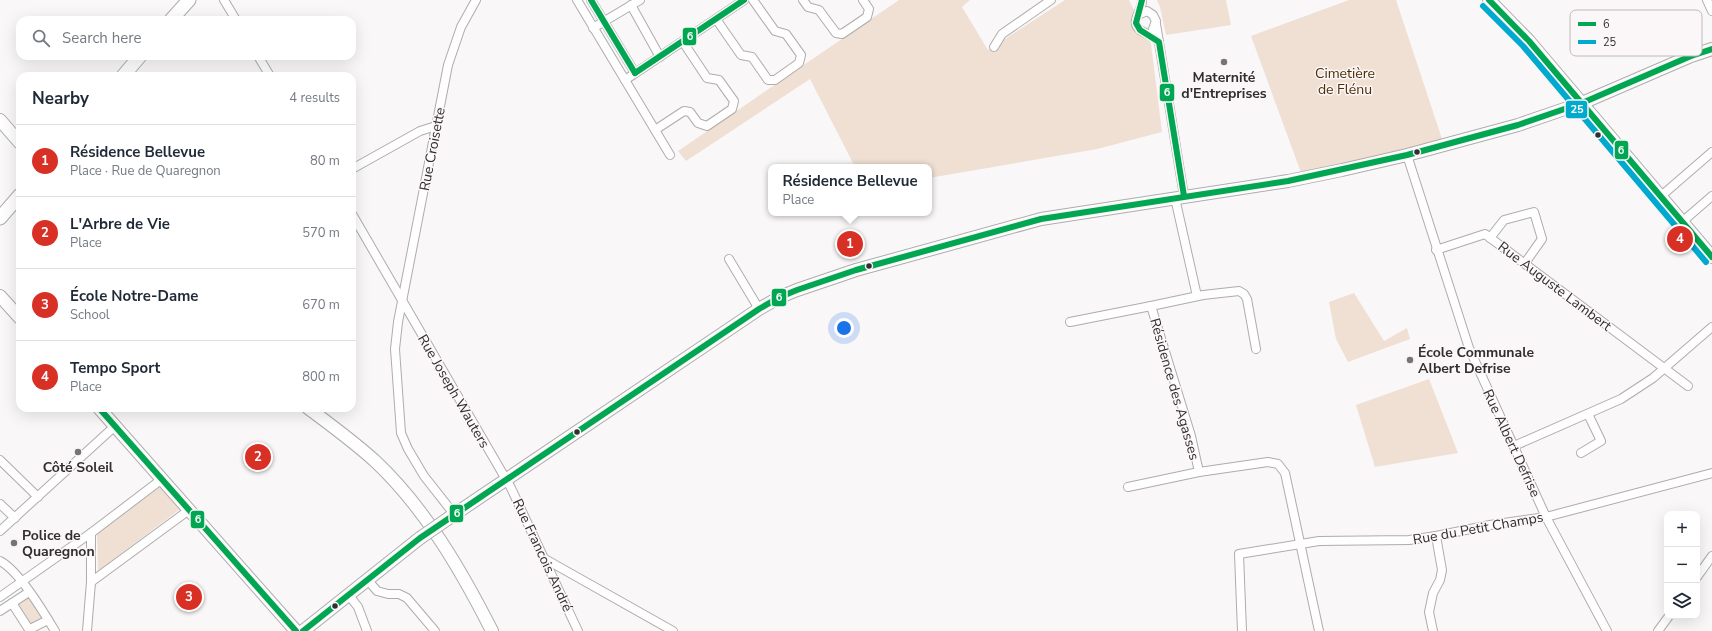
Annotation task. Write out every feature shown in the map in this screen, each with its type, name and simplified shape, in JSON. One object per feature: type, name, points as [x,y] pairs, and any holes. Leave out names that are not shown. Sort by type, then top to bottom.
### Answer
[{"type":"main road","points":[[175,16],[189,0]]},
{"type":"main road","points":[[126,72],[137,60]]},
{"type":"main road","points":[[0,218],[16,200]]},
{"type":"street","points":[[224,0],[234,16]]},
{"type":"street","name":"Rue Croisette","points":[[452,516],[424,476],[408,449],[401,433],[395,349],[398,322],[448,65],[461,28],[476,0]]},
{"type":"street","points":[[577,0],[670,155]]},
{"type":"street","points":[[591,0],[634,73]]},
{"type":"street","points":[[593,28],[640,0]]},
{"type":"street","points":[[625,80],[744,0]]},
{"type":"street","points":[[716,19],[741,55],[752,57],[768,80],[775,80],[799,63],[801,55],[786,34],[775,31],[753,0]]},
{"type":"street","points":[[803,0],[808,7],[819,10],[836,33],[842,34],[867,17],[869,9],[863,0]]},
{"type":"street","points":[[994,47],[1002,34],[1050,0]]},
{"type":"street","points":[[1143,0],[1155,18],[1180,197],[1197,296]]},
{"type":"street","points":[[1143,0],[1143,5],[1138,15],[1136,24],[1139,29],[1158,42]]},
{"type":"street","points":[[1489,0],[1529,41],[1712,257]]},
{"type":"street","points":[[1707,0],[1712,11]]},
{"type":"street","points":[[631,5],[660,57]]},
{"type":"street","points":[[1138,15],[1144,12],[1150,12]]},
{"type":"street","points":[[1145,32],[1150,30],[1156,24]]},
{"type":"street","points":[[655,130],[684,111],[690,112],[698,124],[707,126],[732,109],[734,101],[719,80],[707,78],[683,42]]},
{"type":"street","points":[[1702,53],[1712,50]]},
{"type":"street","points":[[303,631],[420,538],[759,309],[780,297],[827,280],[957,241],[1041,219],[1303,178],[1406,155],[1518,125],[1582,103],[1690,56]]},
{"type":"street","points":[[260,60],[268,72]]},
{"type":"street","points":[[0,120],[16,138]]},
{"type":"street","points":[[356,167],[420,131],[436,126]]},
{"type":"street","points":[[1660,197],[1712,152]]},
{"type":"street","name":"Rue Albert Defrise","points":[[1406,155],[1469,348],[1546,517],[1607,631]]},
{"type":"street","points":[[1682,222],[1712,196]]},
{"type":"street","points":[[1490,238],[1504,220],[1534,212],[1542,239],[1525,263]]},
{"type":"street","name":"Rue Joseph Wauters","points":[[356,221],[506,480]]},
{"type":"street","name":"Rue Auguste Lambert","points":[[1436,250],[1485,234],[1688,386]]},
{"type":"street","points":[[729,259],[759,309]]},
{"type":"street","name":"Résidence des Agasses","points":[[1070,322],[1197,296],[1239,291],[1244,294],[1247,299],[1256,349]]},
{"type":"street","points":[[0,296],[16,314]]},
{"type":"street","name":"Résidence des Agasses","points":[[1150,306],[1191,436],[1198,472]]},
{"type":"street","points":[[1514,446],[1621,399],[1653,378],[1712,326]]},
{"type":"street","points":[[103,412],[296,631]]},
{"type":"street","points":[[313,412],[375,461],[406,495],[441,543],[472,592],[492,631]]},
{"type":"street","points":[[1581,453],[1601,441],[1588,414]]},
{"type":"street","points":[[0,531],[115,426]]},
{"type":"street","points":[[0,460],[38,497]]},
{"type":"street","name":"Résidence des Agasses","points":[[1128,487],[1198,472],[1268,462],[1278,464],[1285,473],[1300,545]]},
{"type":"street","name":"Rue du Petit Champs","points":[[1242,631],[1239,554],[1319,541],[1409,540],[1436,536],[1490,525],[1546,517],[1712,473]]},
{"type":"street","points":[[0,597],[91,533],[162,479]]},
{"type":"street","name":"Rue Francois André","points":[[506,480],[545,559],[578,631]]},
{"type":"street","points":[[0,504],[15,518]]},
{"type":"street","points":[[91,582],[189,510]]},
{"type":"street","points":[[87,631],[91,582],[91,533]]},
{"type":"street","points":[[1433,631],[1429,612],[1433,593],[1440,580],[1442,570],[1436,536]]},
{"type":"street","points":[[1300,545],[1319,631]]},
{"type":"street","points":[[1700,573],[1712,556]]},
{"type":"street","points":[[545,559],[673,631]]},
{"type":"street","points":[[0,561],[9,566],[23,581],[55,631]]},
{"type":"street","points":[[367,579],[377,591],[388,594],[399,594],[407,598],[435,631]]},
{"type":"street","points":[[0,611],[29,592]]},
{"type":"street","points":[[348,594],[358,606],[367,631]]},
{"type":"street","points":[[12,603],[30,629],[48,620]]},
{"type":"street","points":[[1658,631],[1667,619]]},
{"type":"green space","points":[[899,0],[970,0],[962,7],[988,50],[1065,0],[1129,0],[1151,44],[1162,132],[1097,149],[932,177],[932,164],[853,164],[810,79],[686,161],[678,151]]},
{"type":"green space","points":[[1157,0],[1226,0],[1231,25],[1166,35]]},
{"type":"green space","name":"Cimetière de Flénu","points":[[1349,0],[1396,0],[1444,145],[1303,178],[1251,36]]},
{"type":"green space","points":[[1354,293],[1384,341],[1407,328],[1410,339],[1348,362],[1336,339],[1329,302]]},
{"type":"green space","points":[[1429,379],[1458,453],[1375,467],[1356,405]]},
{"type":"green space","points":[[161,486],[180,509],[98,571],[97,533]]},
{"type":"green space","points":[[29,597],[43,619],[31,628],[17,604]]},
{"type":"transit line","name":"6","points":[[591,0],[635,73]]},
{"type":"transit line","name":"6","points":[[635,73],[744,0]]},
{"type":"transit line","name":"6","points":[[1142,0],[1136,23],[1140,30],[1159,42],[1184,196]]},
{"type":"transit line","name":"6","points":[[1489,0],[1529,41],[1712,257]]},
{"type":"transit line","name":"25","points":[[1483,6],[1523,46],[1706,262]]},
{"type":"transit line","name":"6","points":[[1702,52],[1712,49]]},
{"type":"transit line","name":"6","points":[[303,631],[420,538],[759,309],[780,297],[856,270],[1041,219],[1288,181],[1407,155],[1518,125],[1582,103],[1691,56]]},
{"type":"transit line","name":"6","points":[[103,412],[296,631]]},
{"type":"place","name":"Maternité d'Entreprises","points":[[1224,62]]},
{"type":"place","name":"Tempo Sport","points":[[1680,239]]},
{"type":"place","name":"Résidence Bellevue","points":[[850,244]]},
{"type":"place","name":"École Communale Albert Defrise","points":[[1410,360]]},
{"type":"place","name":"Côté Soleil","points":[[78,452]]},
{"type":"place","name":"L'Arbre de Vie","points":[[258,457]]},
{"type":"place","name":"Police de Quaregnon","points":[[14,543]]},
{"type":"place","name":"École Notre-Dame","points":[[189,597]]}]
